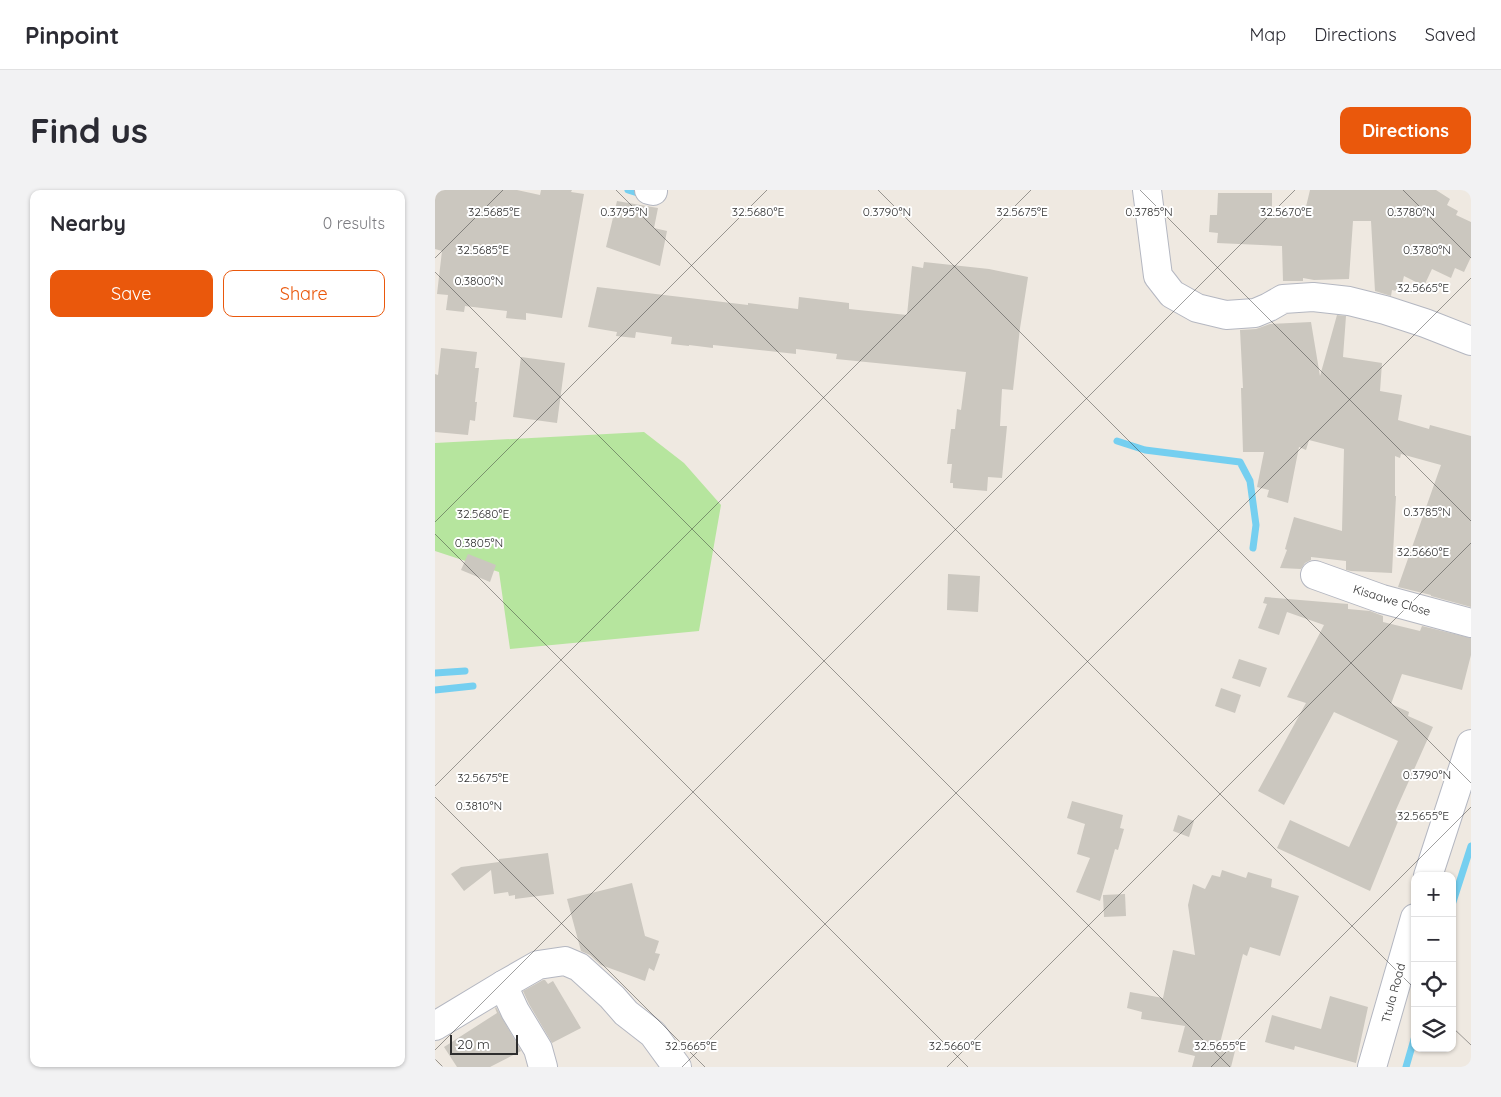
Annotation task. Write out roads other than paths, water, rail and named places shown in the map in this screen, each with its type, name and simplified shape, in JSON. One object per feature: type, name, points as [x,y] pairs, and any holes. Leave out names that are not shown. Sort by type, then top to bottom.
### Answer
[{"type":"street","points":[[1147,190],[1158,276],[1171,294],[1197,308],[1226,316],[1255,313],[1283,299],[1313,297],[1349,301],[1417,320],[1471,341]]},
{"type":"street","name":"Kisaawe Close","points":[[1315,575],[1382,599],[1471,623]]},
{"type":"street","points":[[1430,872],[1471,744]]},
{"type":"street","name":"Ttula Road","points":[[1373,1067],[1411,932]]},
{"type":"street","points":[[435,1026],[503,984],[538,966],[565,961],[579,968],[612,997],[626,1013],[653,1034],[677,1067]]},
{"type":"street","points":[[503,984],[515,1011],[538,1049],[543,1067]]},
{"type":"waterway","points":[[628,190],[644,195]]},
{"type":"waterway","points":[[1117,441],[1145,450],[1240,462],[1250,481],[1256,525],[1253,548]]},
{"type":"waterway","points":[[435,673],[465,671]]},
{"type":"waterway","points":[[435,690],[473,686]]},
{"type":"waterway","points":[[1456,893],[1471,846]]},
{"type":"waterway","points":[[1406,1067],[1411,1050]]}]
